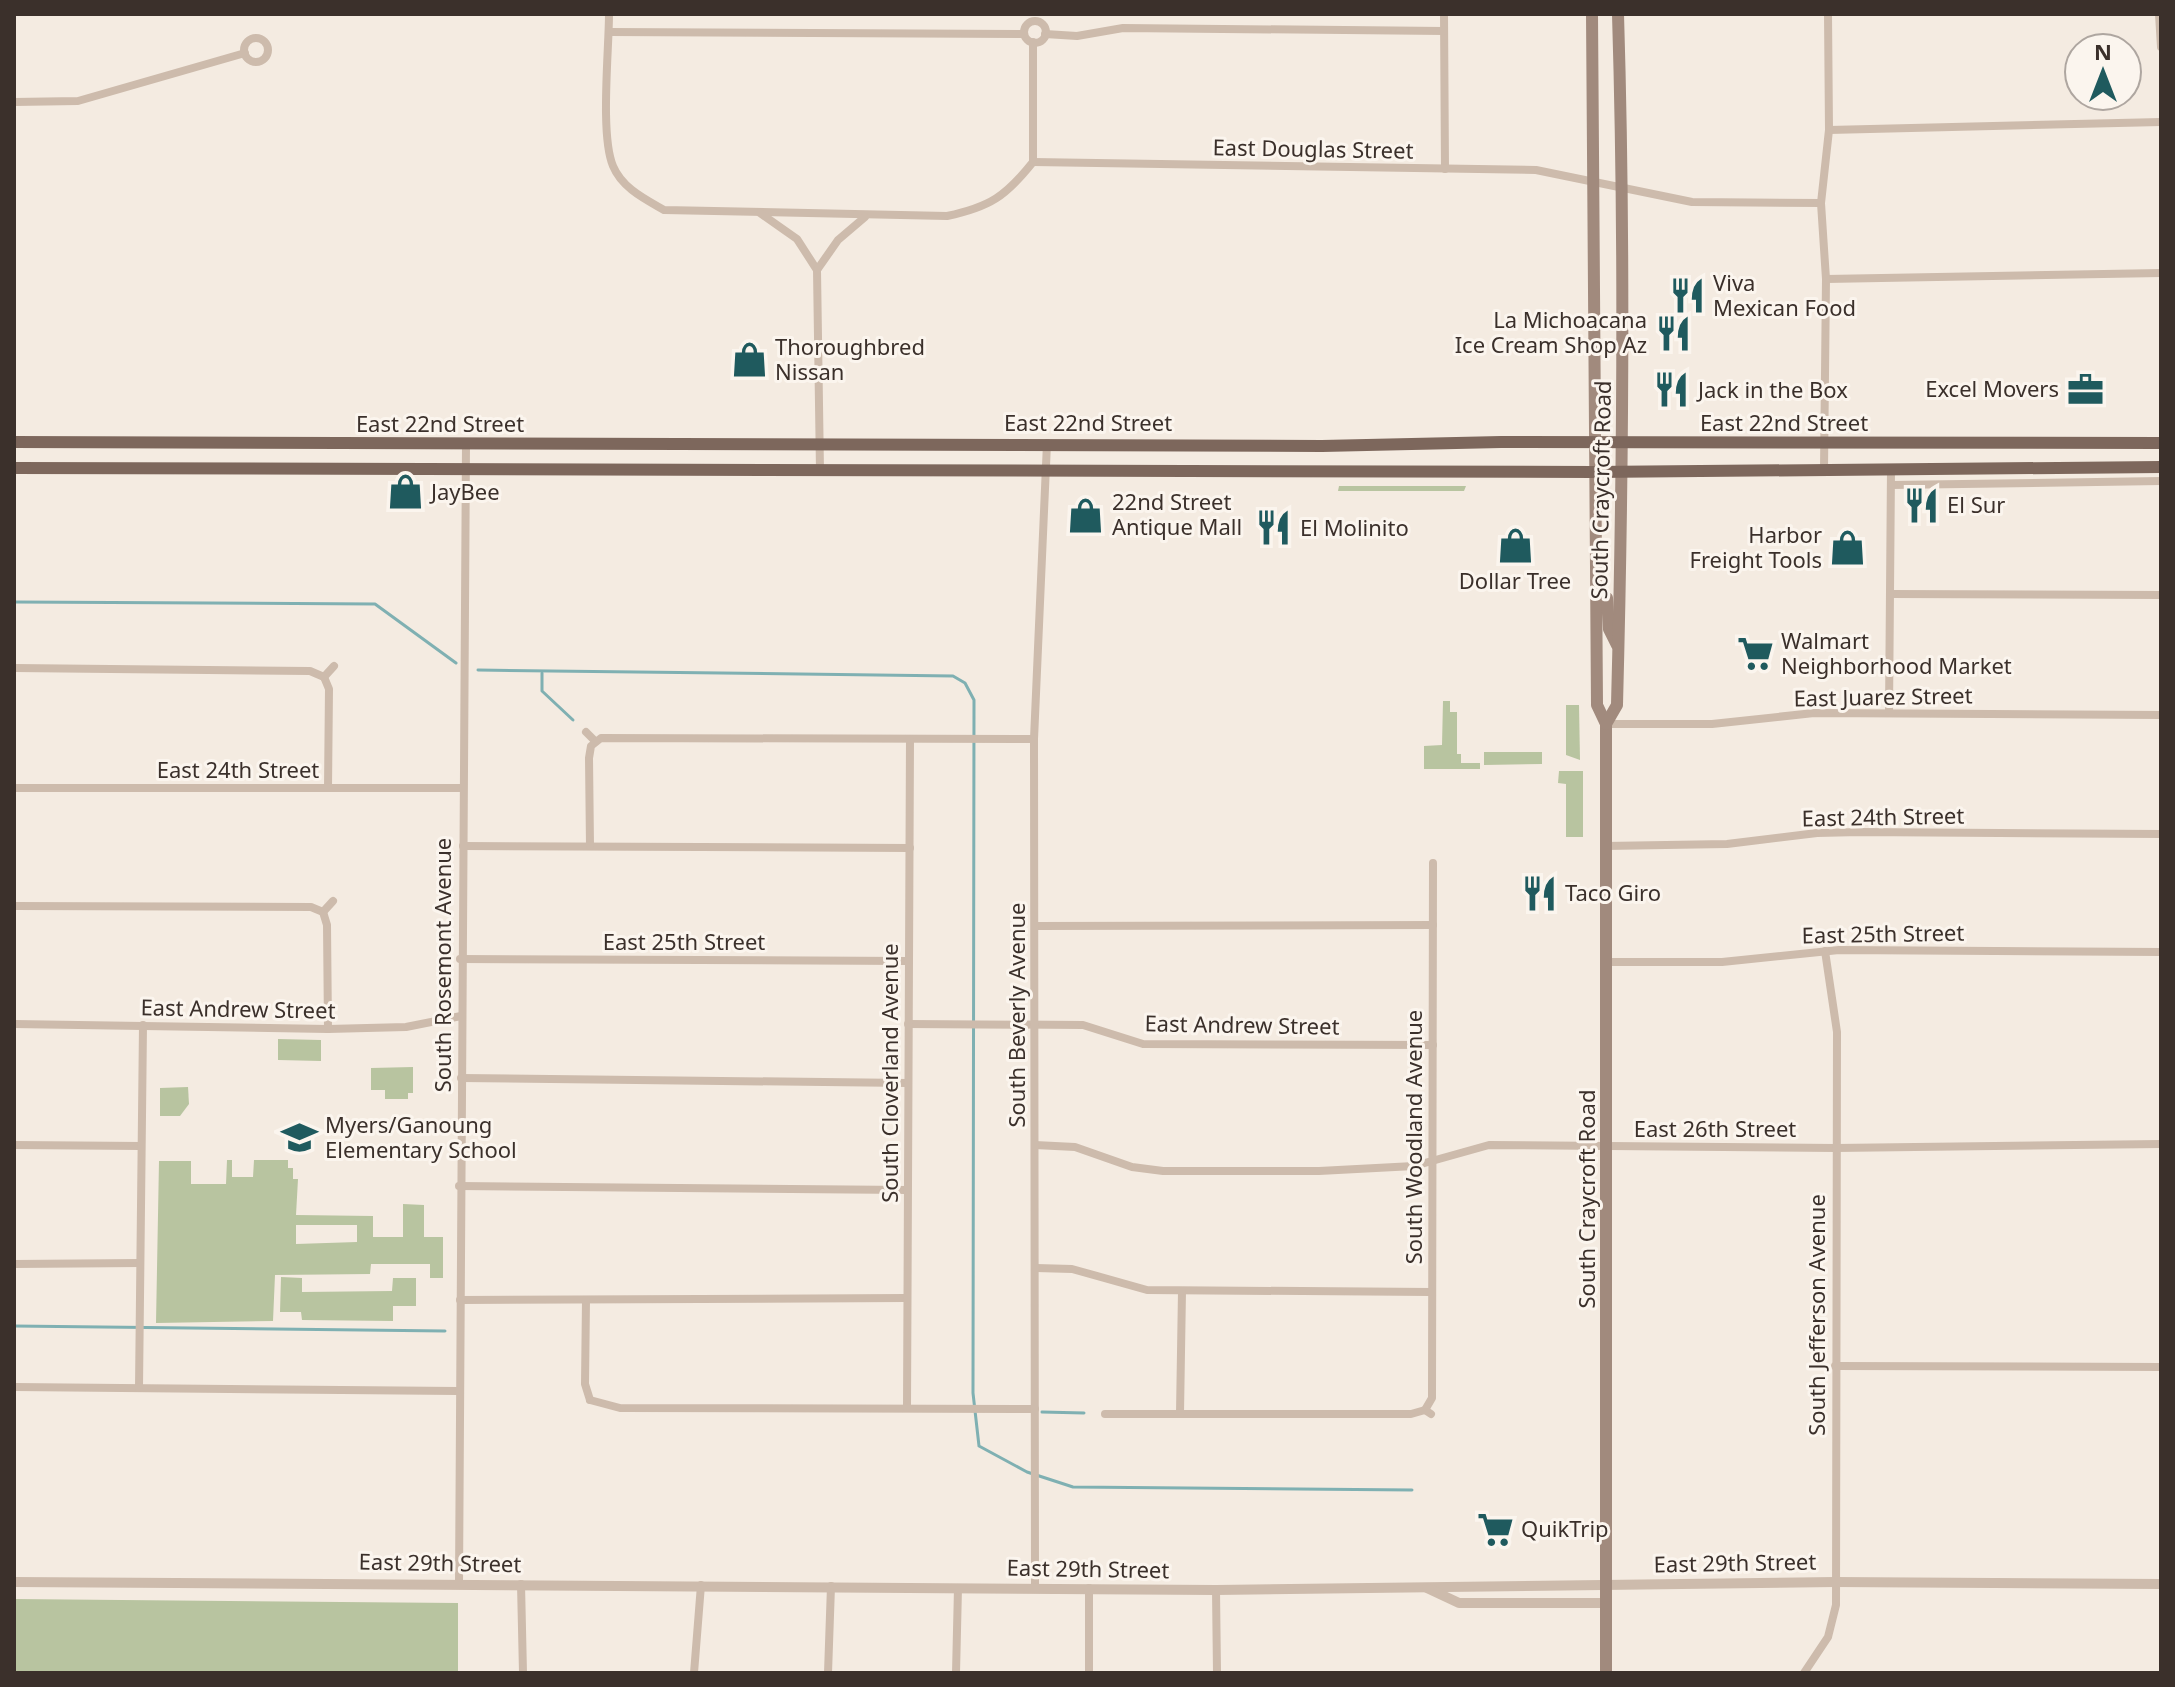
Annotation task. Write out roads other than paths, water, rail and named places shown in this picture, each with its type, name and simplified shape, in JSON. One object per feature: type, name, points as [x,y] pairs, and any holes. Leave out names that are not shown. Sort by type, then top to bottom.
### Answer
[{"type":"main road","name":"South Craycroft Road","points":[[1592,14],[1597,705],[1606,724],[1606,1673]]},
{"type":"main road","name":"South Craycroft Road","points":[[1606,724],[1617,705],[1622,472],[1623,190],[1618,14]]},
{"type":"main road","name":"East 22nd Street","points":[[14,442],[1047,442],[1322,446],[1594,442],[2161,443]]},
{"type":"main road","points":[[159,469],[160,443]]},
{"type":"main road","name":"East 22nd Street","points":[[14,468],[1622,472],[2161,467]]},
{"type":"main road","points":[[1596,595],[1607,598],[1609,629],[1619,648]]},
{"type":"street","points":[[609,14],[608,129],[613,165],[631,191],[664,210],[947,216],[983,209],[1013,187],[1033,162],[1033,42],[1024,34],[609,32]]},
{"type":"street","points":[[1444,14],[1445,169]]},
{"type":"street","points":[[1824,469],[1826,279],[1821,203],[1829,130],[1828,14]]},
{"type":"street","points":[[2159,14],[2161,47]]},
{"type":"street","points":[[1024,34],[1026,25],[1033,18],[1042,24],[1045,34],[1042,40],[1033,42]]},
{"type":"street","points":[[1045,34],[1077,36],[1123,28],[1444,31]]},
{"type":"street","points":[[14,102],[78,101],[245,53]]},
{"type":"street","points":[[1829,130],[2161,122]]},
{"type":"street","name":"East Douglas Street","points":[[1033,162],[1536,170],[1692,202],[1821,203]]},
{"type":"street","points":[[759,213],[797,239],[817,270],[820,471]]},
{"type":"street","points":[[817,270],[838,240],[865,216]]},
{"type":"street","points":[[1826,279],[2161,273]]},
{"type":"street","name":"South Beverly Avenue","points":[[1035,1587],[1034,739],[1043,471],[1047,442]]},
{"type":"street","name":"South Rosemont Avenue","points":[[459,1582],[460,959],[466,444]]},
{"type":"street","points":[[1889,713],[1891,470]]},
{"type":"street","points":[[1891,485],[2161,481]]},
{"type":"street","points":[[1890,594],[2161,595]]},
{"type":"street","points":[[324,677],[334,666]]},
{"type":"street","points":[[14,668],[310,671],[324,677],[329,689],[328,788]]},
{"type":"street","name":"East Juarez Street","points":[[1606,724],[1712,724],[1814,713],[2161,715]]},
{"type":"street","points":[[586,732],[596,740],[1034,739]]},
{"type":"street","name":"South Cloverland Avenue","points":[[907,1408],[910,739]]},
{"type":"street","points":[[590,846],[589,758],[596,740]]},
{"type":"street","name":"East 24th Street","points":[[14,788],[462,788]]},
{"type":"street","name":"East 24th Street","points":[[1605,846],[1727,844],[1838,833],[2161,834]]},
{"type":"street","points":[[463,846],[910,848]]},
{"type":"street","name":"South Woodland Avenue","points":[[1180,1413],[1428,1412],[1432,1398],[1435,1158],[1433,863]]},
{"type":"street","points":[[323,912],[333,901]]},
{"type":"street","points":[[14,906],[311,907],[323,912]]},
{"type":"street","points":[[323,912],[327,925],[328,1029]]},
{"type":"street","points":[[1035,926],[1433,925]]},
{"type":"street","name":"East 25th Street","points":[[1606,962],[1722,962],[1825,951],[2161,952]]},
{"type":"street","name":"South Jefferson Avenue","points":[[1804,1673],[1833,1625],[1835,1582],[1837,1032],[1825,951]]},
{"type":"street","name":"East 25th Street","points":[[460,959],[908,961]]},
{"type":"street","name":"East Andrew Street","points":[[14,1024],[328,1029],[406,1027],[461,1016]]},
{"type":"street","name":"East Andrew Street","points":[[908,1024],[1083,1025],[1143,1044],[1433,1045]]},
{"type":"street","points":[[139,1388],[143,1025]]},
{"type":"street","points":[[461,1078],[907,1083]]},
{"type":"street","name":"East 26th Street","points":[[1035,1145],[1075,1147],[1132,1167],[1163,1171],[1359,1171],[1414,1166],[1489,1145],[1836,1148],[2161,1144]]},
{"type":"street","points":[[14,1145],[141,1146]]},
{"type":"street","points":[[459,1186],[907,1190]]},
{"type":"street","points":[[14,1264],[140,1263]]},
{"type":"street","points":[[1036,1268],[1072,1269],[1147,1290],[1431,1292]]},
{"type":"street","points":[[1105,1414],[1180,1413],[1182,1291]]},
{"type":"street","points":[[460,1300],[906,1298]]},
{"type":"street","points":[[586,1300],[585,1384],[590,1400]]},
{"type":"street","points":[[1835,1366],[2161,1367]]},
{"type":"street","points":[[14,1387],[458,1391]]},
{"type":"street","points":[[590,1400],[620,1408],[1035,1409]]},
{"type":"street","points":[[584,1409],[590,1400]]},
{"type":"street","name":"East 29th Street","points":[[14,1582],[459,1582],[1216,1590],[1835,1582],[2161,1584]]},
{"type":"street","points":[[521,1584],[523,1673]]},
{"type":"street","points":[[694,1673],[701,1585]]},
{"type":"street","points":[[828,1673],[831,1586]]},
{"type":"street","points":[[1425,1587],[1459,1603],[1605,1603]]},
{"type":"street","points":[[956,1673],[958,1588]]},
{"type":"street","points":[[1089,1588],[1089,1673]]},
{"type":"street","points":[[1216,1590],[1217,1673]]},
{"type":"waterway","points":[[14,602],[375,604],[456,663]]},
{"type":"waterway","points":[[478,670],[953,676],[965,683],[974,700],[973,1393],[979,1446],[1027,1472],[1073,1487],[1412,1490]]},
{"type":"waterway","points":[[542,673],[542,691],[573,720]]},
{"type":"waterway","points":[[14,1326],[445,1331]]},
{"type":"waterway","points":[[1042,1412],[1084,1413]]},
{"type":"place","name":"Viva Mexican Food","points":[[1687,296]]},
{"type":"place","name":"La Michoacana Ice Cream Shop Az","points":[[1673,333]]},
{"type":"place","name":"Thoroughbred Nissan","points":[[749,360]]},
{"type":"place","name":"Excel Movers","points":[[2085,389]]},
{"type":"place","name":"Jack in the Box","points":[[1672,390]]},
{"type":"place","name":"JayBee","points":[[405,492]]},
{"type":"place","name":"El Sur","points":[[1921,505]]},
{"type":"place","name":"22nd Street Antique Mall","points":[[1086,515]]},
{"type":"place","name":"El Molinito","points":[[1274,528]]},
{"type":"place","name":"Dollar Tree","points":[[1515,545]]},
{"type":"place","name":"Harbor Freight Tools","points":[[1848,548]]},
{"type":"place","name":"Walmart Neighborhood Market","points":[[1755,654]]},
{"type":"place","name":"Taco Giro","points":[[1539,893]]},
{"type":"place","name":"Myers/Ganoung Elementary School","points":[[299,1138]]},
{"type":"place","name":"QuikTrip","points":[[1495,1529]]}]
